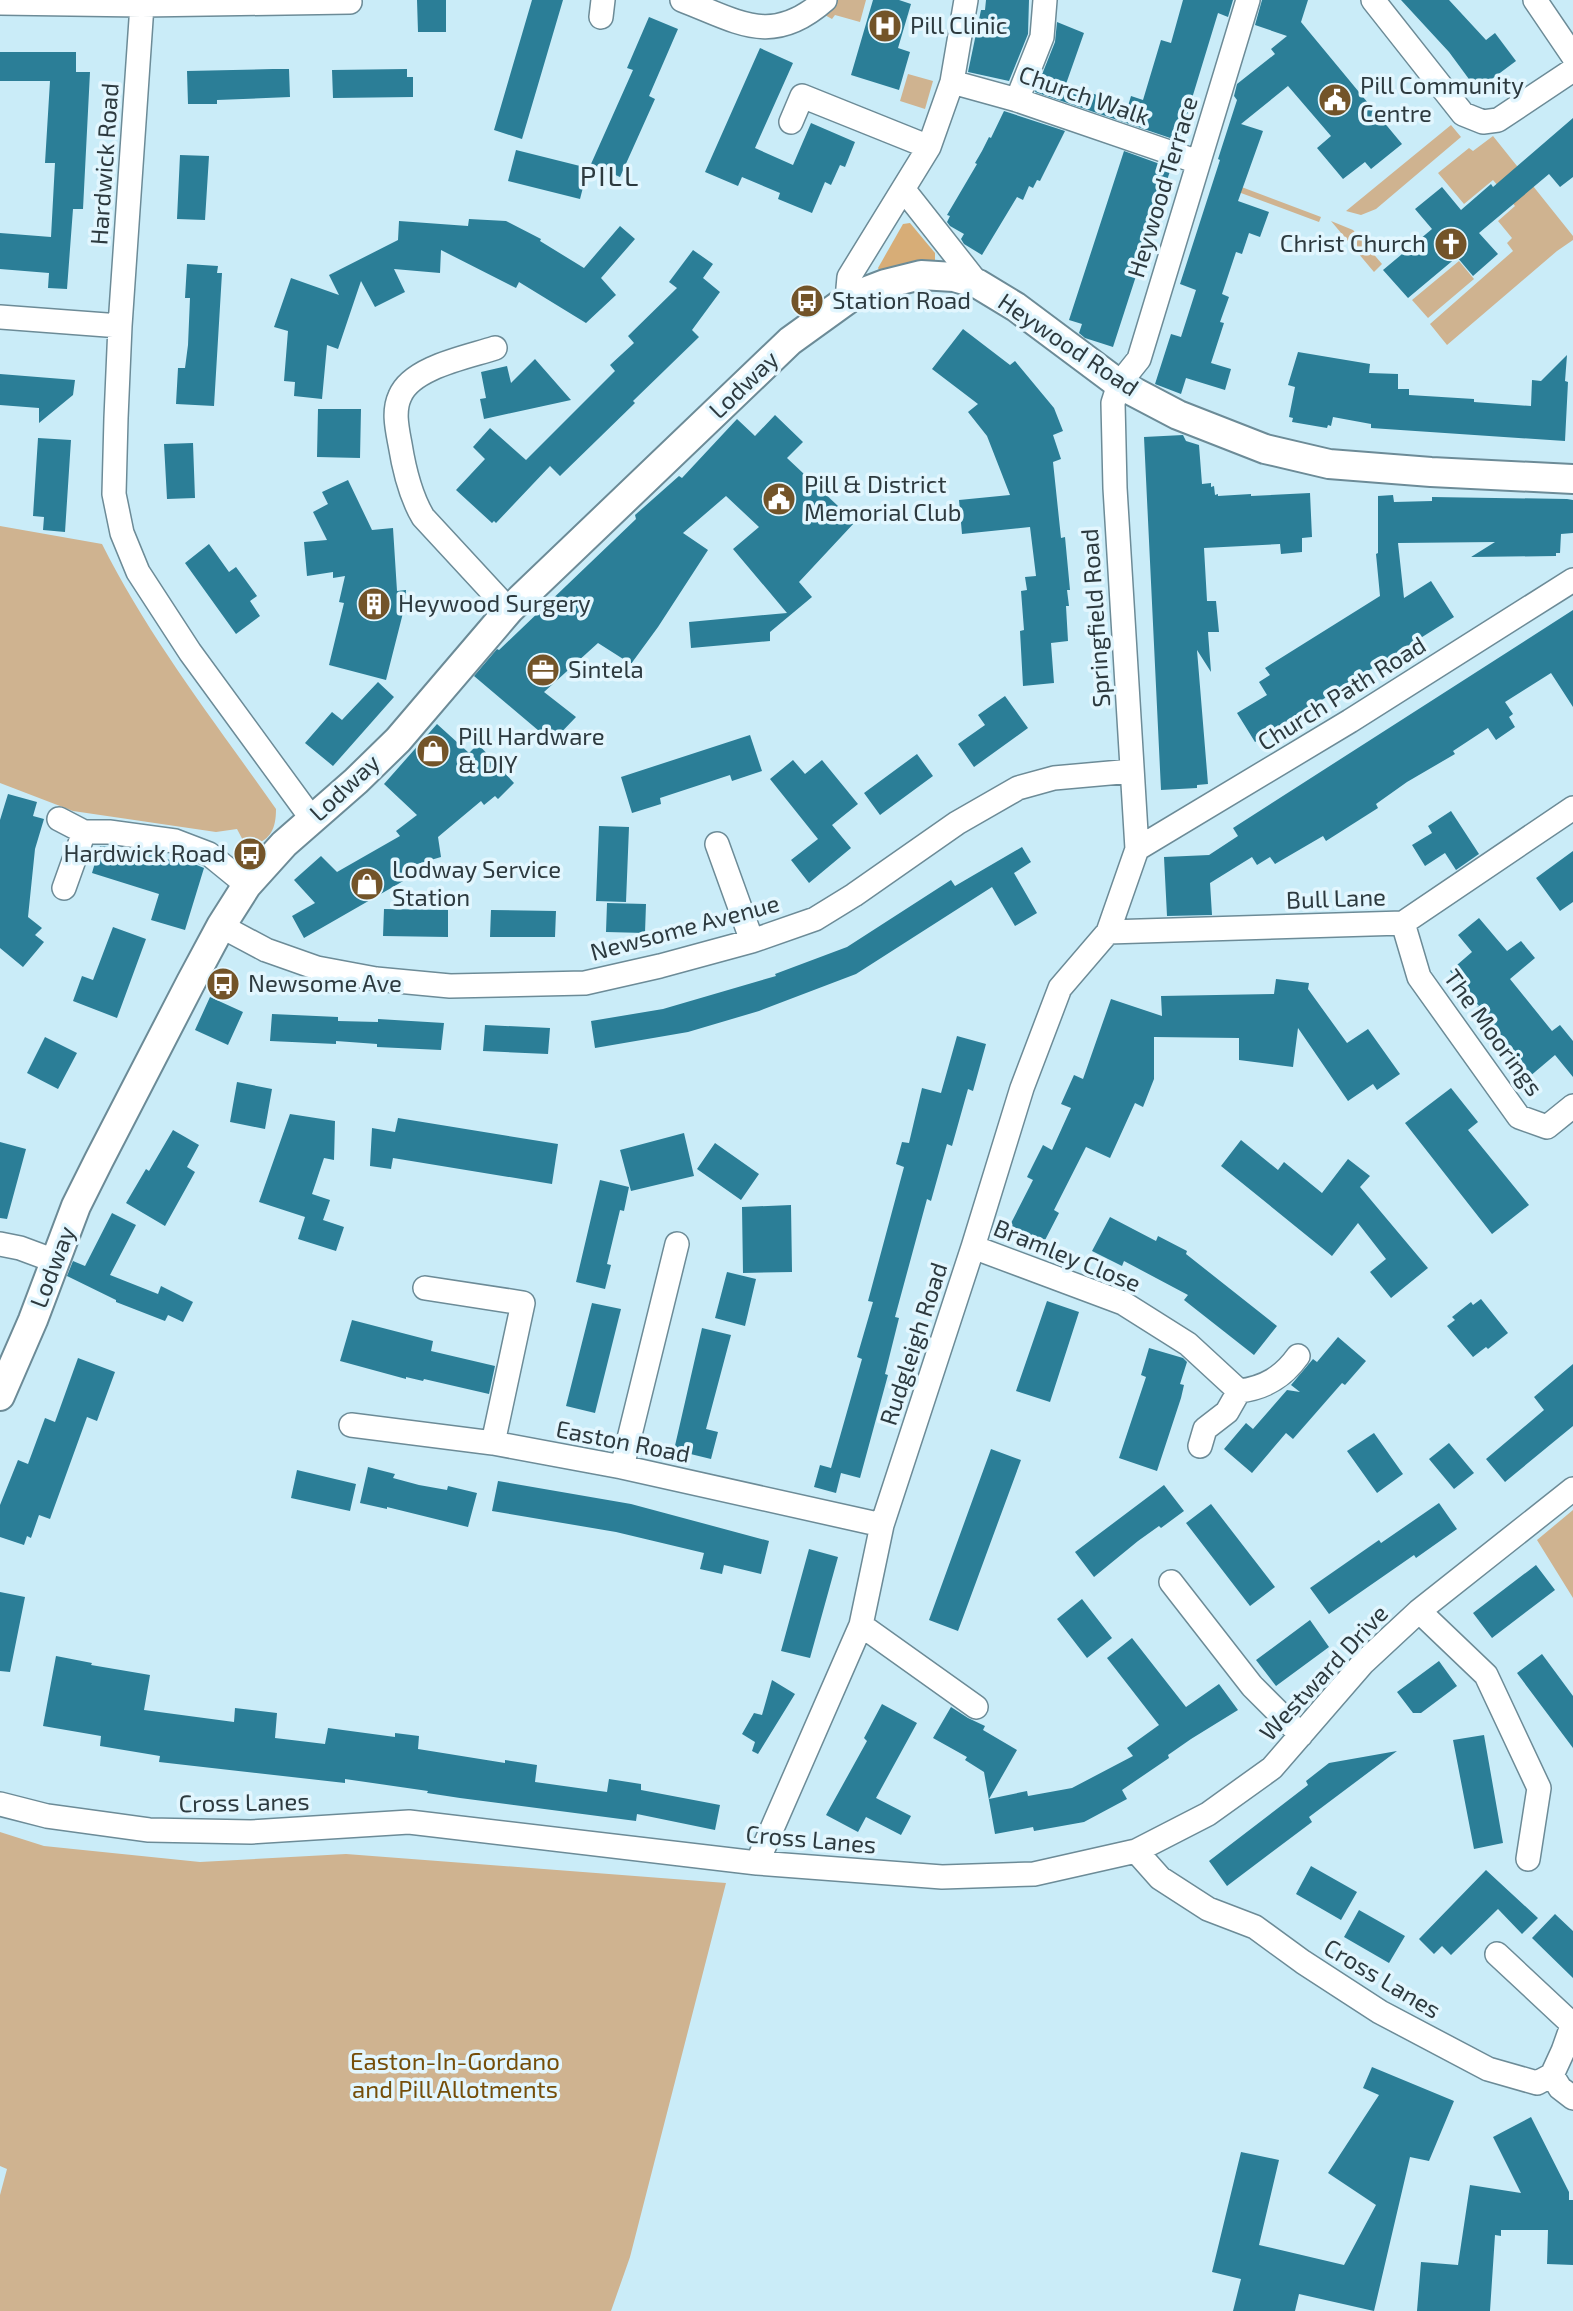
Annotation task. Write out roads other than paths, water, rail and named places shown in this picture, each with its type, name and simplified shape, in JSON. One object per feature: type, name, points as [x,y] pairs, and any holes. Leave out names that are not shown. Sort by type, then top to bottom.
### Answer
[{"type":"street","points":[[682,0],[708,5],[747,25],[776,27],[800,18],[825,0]]},
{"type":"street","points":[[851,297],[849,277],[929,147],[952,82],[966,0]]},
{"type":"street","points":[[1017,100],[1042,37],[1045,0]]},
{"type":"street","name":"Heywood Terrace","points":[[1119,384],[1139,359],[1248,0]]},
{"type":"street","points":[[1373,0],[1463,114],[1483,122],[1498,120],[1573,70]]},
{"type":"street","points":[[1535,0],[1573,56]]},
{"type":"street","points":[[0,3],[142,5],[350,2]]},
{"type":"street","name":"Hardwick Road","points":[[142,5],[120,326],[114,494],[121,533],[138,572],[190,652],[312,819]]},
{"type":"street","name":"Church Walk","points":[[952,82],[1017,100],[1198,162]]},
{"type":"street","points":[[791,122],[802,96],[929,147]]},
{"type":"street","points":[[904,190],[978,284]]},
{"type":"street","name":"Heywood Road","points":[[851,297],[921,275],[954,277],[978,284],[1016,307],[1119,384],[1178,415],[1265,449],[1329,464],[1573,479]]},
{"type":"street","name":"Lodway","points":[[0,1396],[76,1206],[221,926],[264,864],[398,740],[509,610],[790,341],[851,297]]},
{"type":"street","points":[[0,317],[120,326]]},
{"type":"street","points":[[495,348],[416,376],[401,393],[396,417],[404,468],[423,517],[509,610]]},
{"type":"street","name":"Springfield Road","points":[[1119,384],[1113,403],[1115,488],[1137,849]]},
{"type":"street","name":"Church Path Road","points":[[1137,849],[1350,722],[1573,580]]},
{"type":"street","name":"Newsome Avenue","points":[[221,926],[266,950],[317,968],[376,979],[450,986],[585,983],[752,941],[815,919],[957,823],[1018,788],[1054,778],[1132,771]]},
{"type":"street","name":"Bull Lane","points":[[1108,932],[1403,923],[1573,808]]},
{"type":"street","points":[[59,819],[85,832],[109,832],[175,841],[209,854],[247,886]]},
{"type":"street","points":[[64,888],[85,832]]},
{"type":"street","points":[[717,844],[752,941]]},
{"type":"street","name":"Rudgleigh Road","points":[[757,1863],[861,1625],[882,1525],[1022,1088],[1060,988],[1108,932],[1137,849]]},
{"type":"street","name":"The Moorings","points":[[1403,923],[1419,977],[1519,1116],[1547,1127],[1573,1106]]},
{"type":"street","points":[[0,1244],[55,1261]]},
{"type":"street","points":[[622,1467],[677,1244]]},
{"type":"street","name":"Bramley Close","points":[[973,1247],[1123,1303],[1188,1344],[1239,1391]]},
{"type":"street","points":[[425,1288],[523,1303],[493,1443]]},
{"type":"street","points":[[1200,1446],[1205,1429],[1227,1412],[1239,1391],[1256,1389],[1280,1377],[1298,1356]]},
{"type":"street","name":"Easton Road","points":[[351,1425],[493,1443],[622,1467],[882,1525]]},
{"type":"street","name":"Westward Drive","points":[[1136,1851],[1208,1814],[1272,1768],[1363,1663],[1419,1611],[1573,1489]]},
{"type":"street","points":[[1171,1582],[1252,1686],[1301,1735]]},
{"type":"street","points":[[1419,1611],[1486,1675],[1539,1788],[1528,1859]]},
{"type":"street","points":[[861,1625],[976,1707]]},
{"type":"street","name":"Cross Lanes","points":[[0,1804],[47,1816],[149,1830],[251,1832],[409,1822],[757,1863],[942,1877],[1034,1874],[1136,1851],[1160,1878],[1208,1909],[1255,1927],[1380,2012],[1427,2038],[1488,2068],[1536,2083],[1552,2075]]},
{"type":"street","points":[[1497,1954],[1573,2023],[1552,2075],[1560,2088],[1573,2098]]},
{"type":"place","name":"Pill Clinic","points":[[885,26]]},
{"type":"place","name":"Pill Community Centre","points":[[1335,100]]},
{"type":"place","name":"Christ Church","points":[[1451,244]]},
{"type":"place","name":"Station Road","points":[[807,301]]},
{"type":"place","name":"Pill & District Memorial Club","points":[[779,499]]},
{"type":"place","name":"Heywood Surgery","points":[[374,604]]},
{"type":"place","name":"Sintela","points":[[543,670]]},
{"type":"place","name":"Pill Hardware & DIY","points":[[433,751]]},
{"type":"place","name":"Hardwick Road","points":[[250,854]]},
{"type":"place","name":"Lodway Service Station","points":[[367,884]]},
{"type":"place","name":"Newsome Ave","points":[[223,984]]},
{"type":"district","name":"PILL","points":[[610,176]]},
{"type":"park label","name":"Easton-In-Gordano and Pill Allotments","points":[[455,2076]]}]
